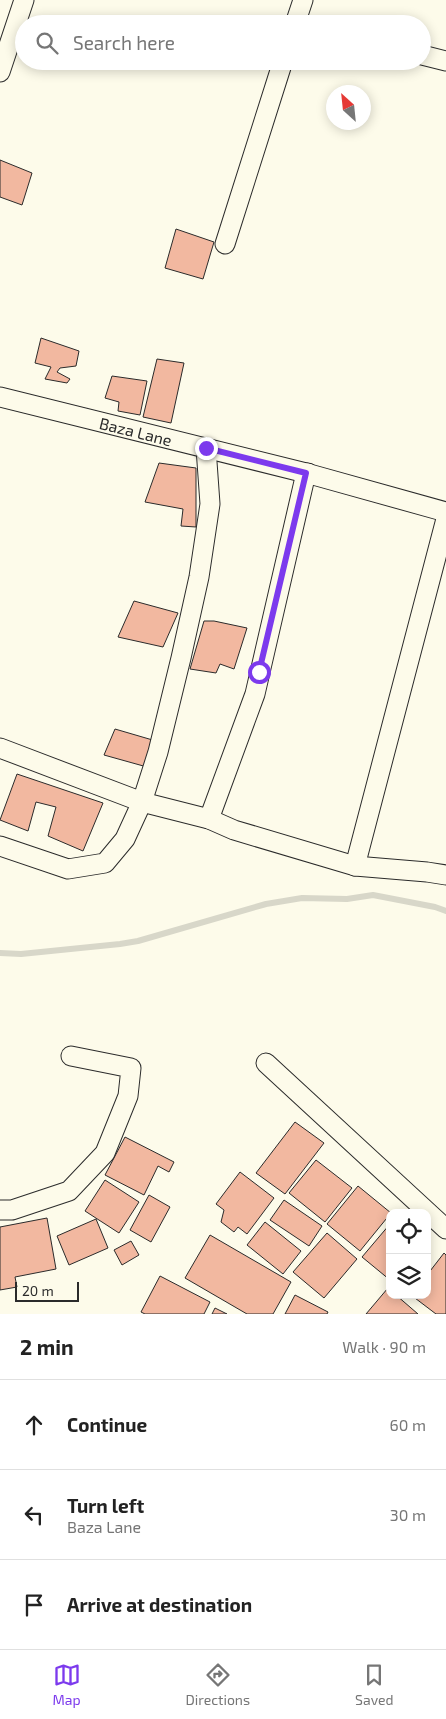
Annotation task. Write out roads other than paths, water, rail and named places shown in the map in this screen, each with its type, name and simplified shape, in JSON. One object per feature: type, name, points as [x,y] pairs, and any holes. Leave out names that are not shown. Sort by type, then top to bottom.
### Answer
[{"type":"street","points":[[19,15],[24,0]]},
{"type":"street","points":[[299,15],[303,0]]},
{"type":"street","points":[[0,72],[15,27]]},
{"type":"street","points":[[431,57],[446,61]]},
{"type":"street","points":[[225,244],[280,70]]},
{"type":"street","name":"Baza Lane","points":[[0,397],[306,473],[446,512]]},
{"type":"street","points":[[0,846],[68,869],[105,863],[125,839],[142,802],[161,742],[199,577],[210,504],[206,448]]},
{"type":"street","points":[[209,819],[255,694],[306,473]]},
{"type":"street","points":[[355,866],[446,519]]},
{"type":"street","points":[[0,748],[142,802],[209,819],[234,830],[355,866],[446,875]]},
{"type":"street","points":[[0,1210],[12,1210],[69,1191],[106,1153],[128,1096],[131,1068],[71,1056]]},
{"type":"street","points":[[266,1063],[446,1229]]},
{"type":"waterway","points":[[0,953],[21,954],[138,941],[266,904],[302,898],[347,899],[373,895],[435,907],[446,911]]}]
